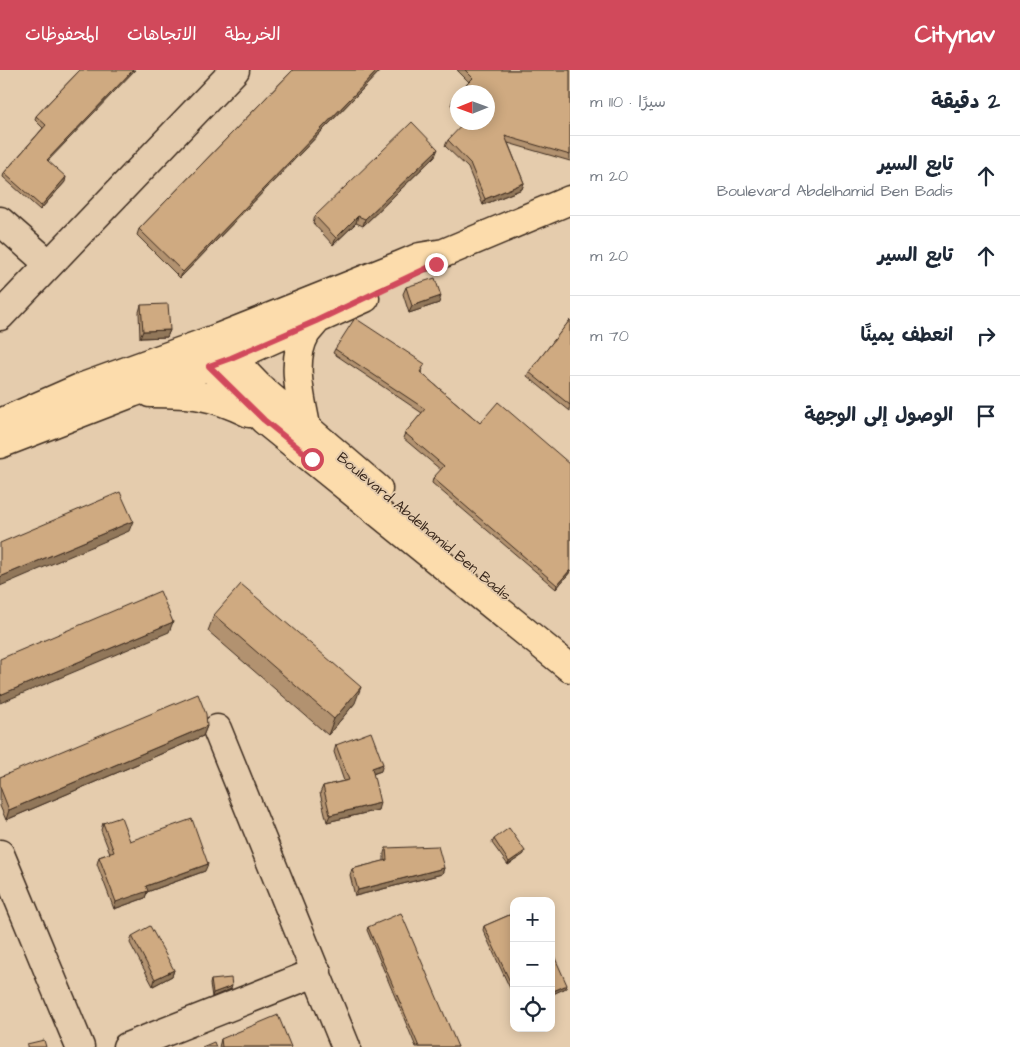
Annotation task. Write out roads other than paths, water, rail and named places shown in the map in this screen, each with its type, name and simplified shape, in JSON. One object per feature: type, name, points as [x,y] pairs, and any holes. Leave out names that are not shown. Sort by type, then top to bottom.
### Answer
[{"type":"main road","points":[[0,444],[132,393],[213,352],[420,258],[444,254],[570,200]]},
{"type":"main road","points":[[0,423],[80,388],[213,352],[316,321],[436,264],[444,254]]},
{"type":"main road","points":[[306,426],[300,391],[298,361],[301,345],[306,333],[316,321]]},
{"type":"main road","points":[[213,352],[264,420]]},
{"type":"main road","name":"Boulevard Abdelhamid Ben Badis","points":[[213,352],[259,387],[411,518],[570,647]]},
{"type":"main road","points":[[132,393],[187,393],[209,397],[228,402],[264,420]]},
{"type":"main road","name":"Boulevard Abdelhamid Ben Badis","points":[[264,420],[570,668]]},
{"type":"street","points":[[0,316],[234,70]]},
{"type":"street","points":[[0,221],[48,264]]},
{"type":"street","points":[[217,729],[346,1047]]},
{"type":"street","points":[[0,854],[80,1047]]},
{"type":"street","points":[[127,1047],[317,972]]}]
